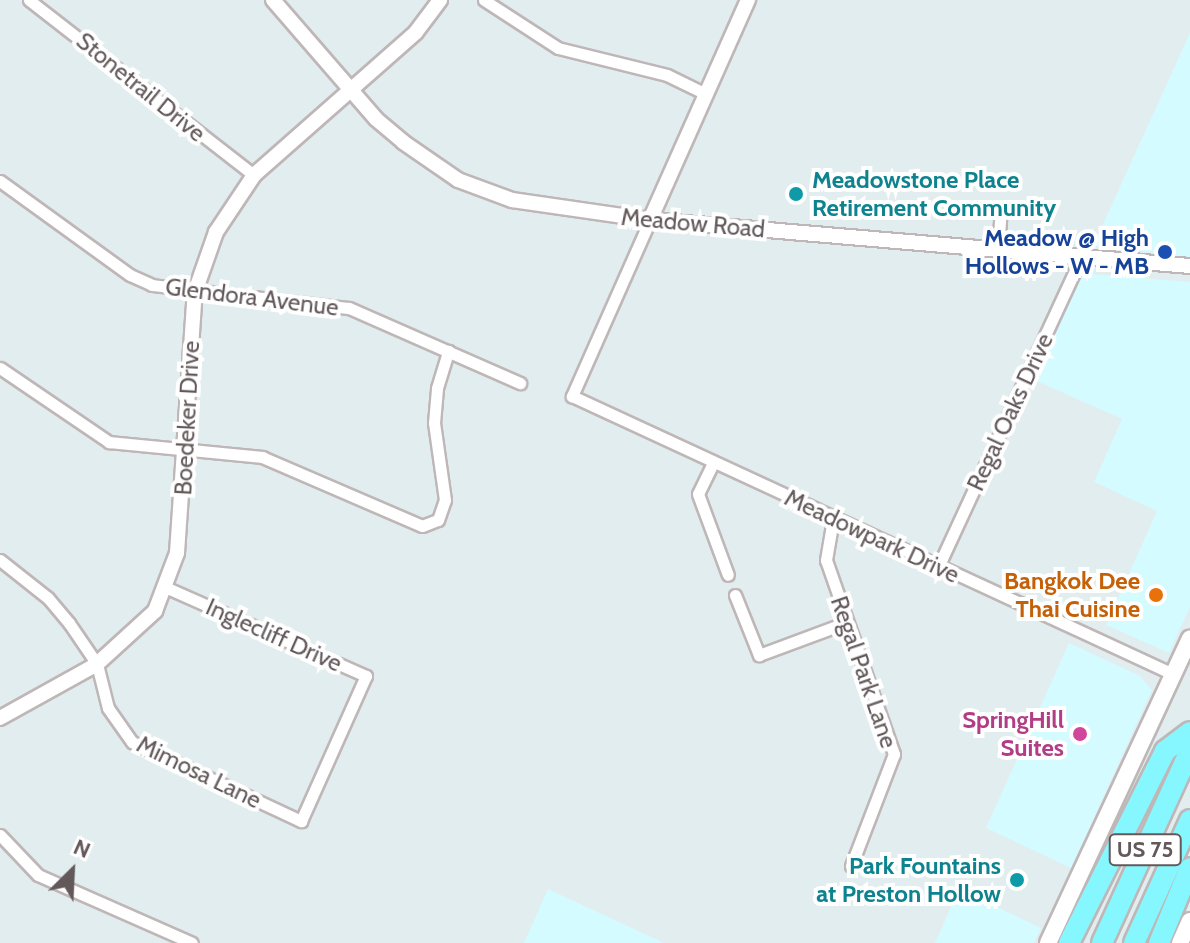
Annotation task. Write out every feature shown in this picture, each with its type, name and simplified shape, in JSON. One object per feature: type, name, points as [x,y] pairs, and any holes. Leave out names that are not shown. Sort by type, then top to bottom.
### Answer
[{"type":"highway","points":[[1069,943],[1165,751],[1190,732]]},
{"type":"highway","name":"US 75","points":[[1102,943],[1190,751]]},
{"type":"highway","name":"US 75","points":[[1134,943],[1190,820]]},
{"type":"highway","points":[[1159,943],[1190,868]]},
{"type":"main road","points":[[1048,943],[1190,638]]},
{"type":"main road","points":[[1180,943],[1190,921]]},
{"type":"street","name":"Stonetrail Drive","points":[[29,0],[254,175]]},
{"type":"street","name":"Meadow Road","points":[[273,0],[350,90],[421,156],[483,190],[548,209],[1190,266]]},
{"type":"street","name":"Boedeker Drive","points":[[0,718],[97,664],[135,635],[167,588],[181,521],[195,292],[216,232],[254,175],[416,32],[440,0]]},
{"type":"street","points":[[484,0],[558,48],[667,75],[706,94]]},
{"type":"street","points":[[650,220],[748,0]]},
{"type":"street","name":"Glendora Avenue","points":[[0,181],[130,275],[195,292],[349,308],[520,383]]},
{"type":"street","points":[[998,250],[1001,211]]},
{"type":"street","name":"Meadowpark Drive","points":[[650,220],[572,396],[1173,674]]},
{"type":"street","name":"Regal Oaks Drive","points":[[938,567],[1081,257]]},
{"type":"street","points":[[0,368],[109,442],[185,447],[262,457],[414,524],[428,525],[444,509],[447,490],[434,423],[437,388],[448,351]]},
{"type":"street","points":[[713,463],[698,494],[728,575]]},
{"type":"street","name":"Regal Park Lane","points":[[833,519],[826,560],[845,623],[895,760],[851,866]]},
{"type":"street","name":"Mimosa Lane","points":[[0,560],[48,598],[97,664],[108,708],[132,742],[301,821]]},
{"type":"street","name":"Inglecliff Drive","points":[[167,588],[366,676],[301,821]]},
{"type":"street","points":[[735,595],[759,655],[845,623]]},
{"type":"street","points":[[0,835],[38,875],[192,943]]},
{"type":"shaded area","points":[[1190,33],[1190,257],[1093,246]]},
{"type":"shaded area","points":[[1079,273],[1190,282],[1190,607],[1169,653],[1106,625],[1157,511],[1094,482],[1122,419],[1032,379]]},
{"type":"shaded area","points":[[1069,643],[1140,676],[1152,690],[1071,868],[986,828]]},
{"type":"shaded area","points":[[548,889],[664,943],[524,943]]},
{"type":"shaded area","points":[[959,889],[1041,928],[1034,943],[935,943]]},
{"type":"place","name":"Meadowstone Place Retirement Community","points":[[796,194]]},
{"type":"place","name":"Meadow @ High Hollows - W - MB","points":[[1165,252]]},
{"type":"place","name":"Bangkok Dee Thai Cuisine","points":[[1156,595]]},
{"type":"place","name":"SpringHill Suites","points":[[1080,734]]},
{"type":"place","name":"Park Fountains at Preston Hollow","points":[[1017,880]]}]
